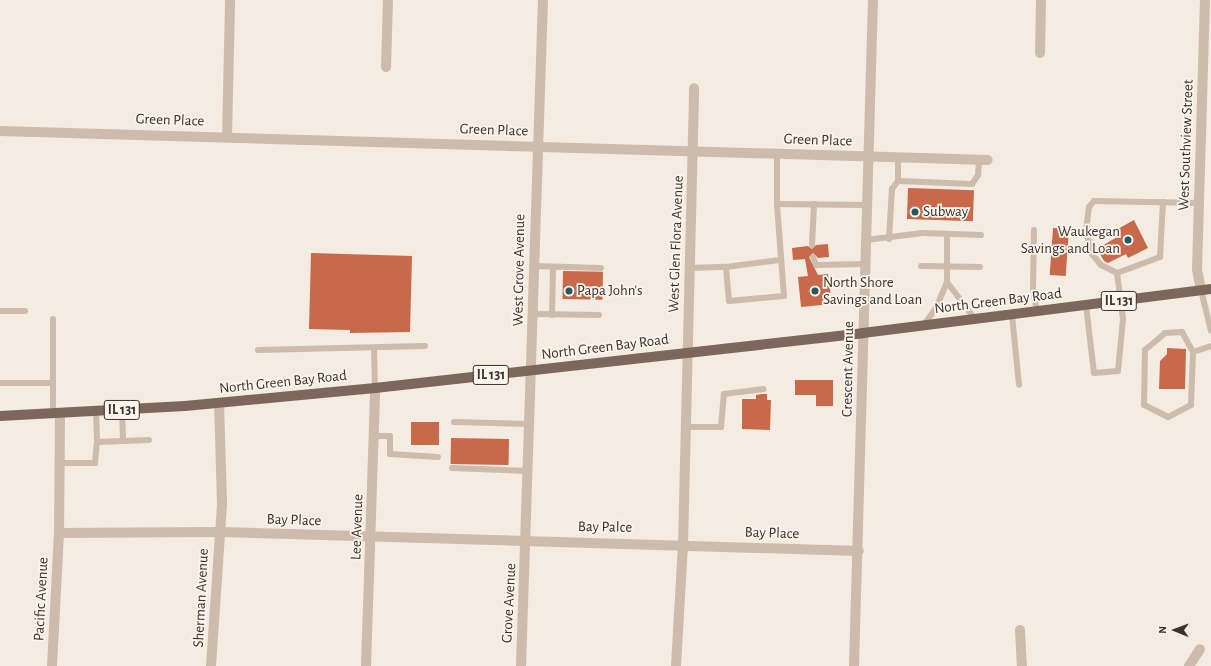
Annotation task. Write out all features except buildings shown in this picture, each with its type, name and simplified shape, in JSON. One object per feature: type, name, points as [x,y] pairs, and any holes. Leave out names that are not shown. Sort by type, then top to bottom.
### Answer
[{"type":"main road","name":"North Green Bay Road","points":[[0,416],[96,412],[218,404],[375,388],[864,333],[1206,290]]},
{"type":"street","points":[[227,137],[230,0]]},
{"type":"street","points":[[386,67],[388,0]]},
{"type":"street","name":"West Grove Avenue","points":[[527,541],[536,147],[540,129],[542,0]]},
{"type":"street","name":"Crescent Avenue","points":[[854,666],[859,551],[873,0]]},
{"type":"street","points":[[1040,52],[1041,0]]},
{"type":"street","name":"West Southview Street","points":[[1205,0],[1197,269],[1206,290]]},
{"type":"street","name":"West Glen Flora Avenue","points":[[676,666],[683,545],[694,88]]},
{"type":"street","name":"Green Place","points":[[0,131],[983,160]]},
{"type":"street","name":"Lee Avenue","points":[[366,666],[372,538],[375,388]]},
{"type":"street","name":"Sherman Avenue","points":[[212,666],[222,503],[218,404]]},
{"type":"street","name":"Pacific Avenue","points":[[52,666],[59,533],[60,462],[56,413]]},
{"type":"street","name":"Bay Place","points":[[59,533],[220,532],[372,538],[527,541]]},
{"type":"street","name":"Bay Palce","points":[[527,541],[683,545]]},
{"type":"street","name":"Grove Avenue","points":[[521,666],[527,541]]},
{"type":"street","name":"Bay Place","points":[[683,545],[859,551]]},
{"type":"street","points":[[1020,630],[1022,666]]},
{"type":"street","points":[[1189,666],[1200,649]]},
{"type":"lane","points":[[726,267],[729,301],[784,296],[780,260],[777,204],[777,154]]},
{"type":"lane","points":[[889,239],[892,188],[898,181],[898,157]]},
{"type":"lane","points":[[898,181],[972,184],[978,175],[983,160]]},
{"type":"lane","points":[[1162,202],[1160,257],[1117,273],[1101,265],[1088,243],[1086,218],[1094,201],[1162,202],[1199,203]]},
{"type":"lane","points":[[777,204],[867,205]]},
{"type":"lane","points":[[812,245],[814,204]]},
{"type":"lane","points":[[1034,230],[1033,289],[1037,312]]},
{"type":"lane","points":[[866,240],[889,239],[923,233],[981,235]]},
{"type":"lane","points":[[923,326],[936,308],[947,282],[947,234]]},
{"type":"lane","points":[[813,257],[816,265],[866,264]]},
{"type":"lane","points":[[690,268],[726,267],[780,260]]},
{"type":"lane","points":[[534,266],[601,268]]},
{"type":"lane","points":[[921,266],[980,267]]},
{"type":"lane","points":[[552,314],[553,267]]},
{"type":"lane","points":[[1086,305],[1094,373],[1118,371],[1121,301],[1117,273]]},
{"type":"lane","points":[[947,282],[976,319]]},
{"type":"lane","points":[[1206,290],[1211,331]]},
{"type":"lane","points":[[0,311],[24,311]]},
{"type":"lane","points":[[533,314],[599,315]]},
{"type":"lane","points":[[1012,315],[1018,385]]},
{"type":"lane","points":[[53,319],[53,383],[56,413]]},
{"type":"lane","points":[[1182,332],[1193,352],[1191,405],[1168,417],[1144,405],[1145,350],[1165,333],[1182,332]]},
{"type":"lane","points":[[258,350],[424,346]]},
{"type":"lane","points":[[1193,352],[1211,346]]},
{"type":"lane","points":[[374,348],[375,388]]},
{"type":"lane","points":[[0,383],[53,383]]},
{"type":"lane","points":[[686,427],[721,427],[724,394],[764,389]]},
{"type":"lane","points":[[122,410],[123,441]]},
{"type":"lane","points":[[60,462],[95,463],[97,442],[96,412]]},
{"type":"lane","points":[[454,422],[530,424]]},
{"type":"lane","points":[[374,436],[390,436],[390,454],[438,456]]},
{"type":"lane","points":[[97,442],[149,440]]},
{"type":"lane","points":[[452,468],[528,471]]},
{"type":"place","name":"Subway","points":[[915,212]]},
{"type":"place","name":"Waukegan Savings and Loan","points":[[1128,240]]},
{"type":"place","name":"Papa John's","points":[[569,291]]},
{"type":"place","name":"North Shore Savings and Loan","points":[[815,291]]}]
